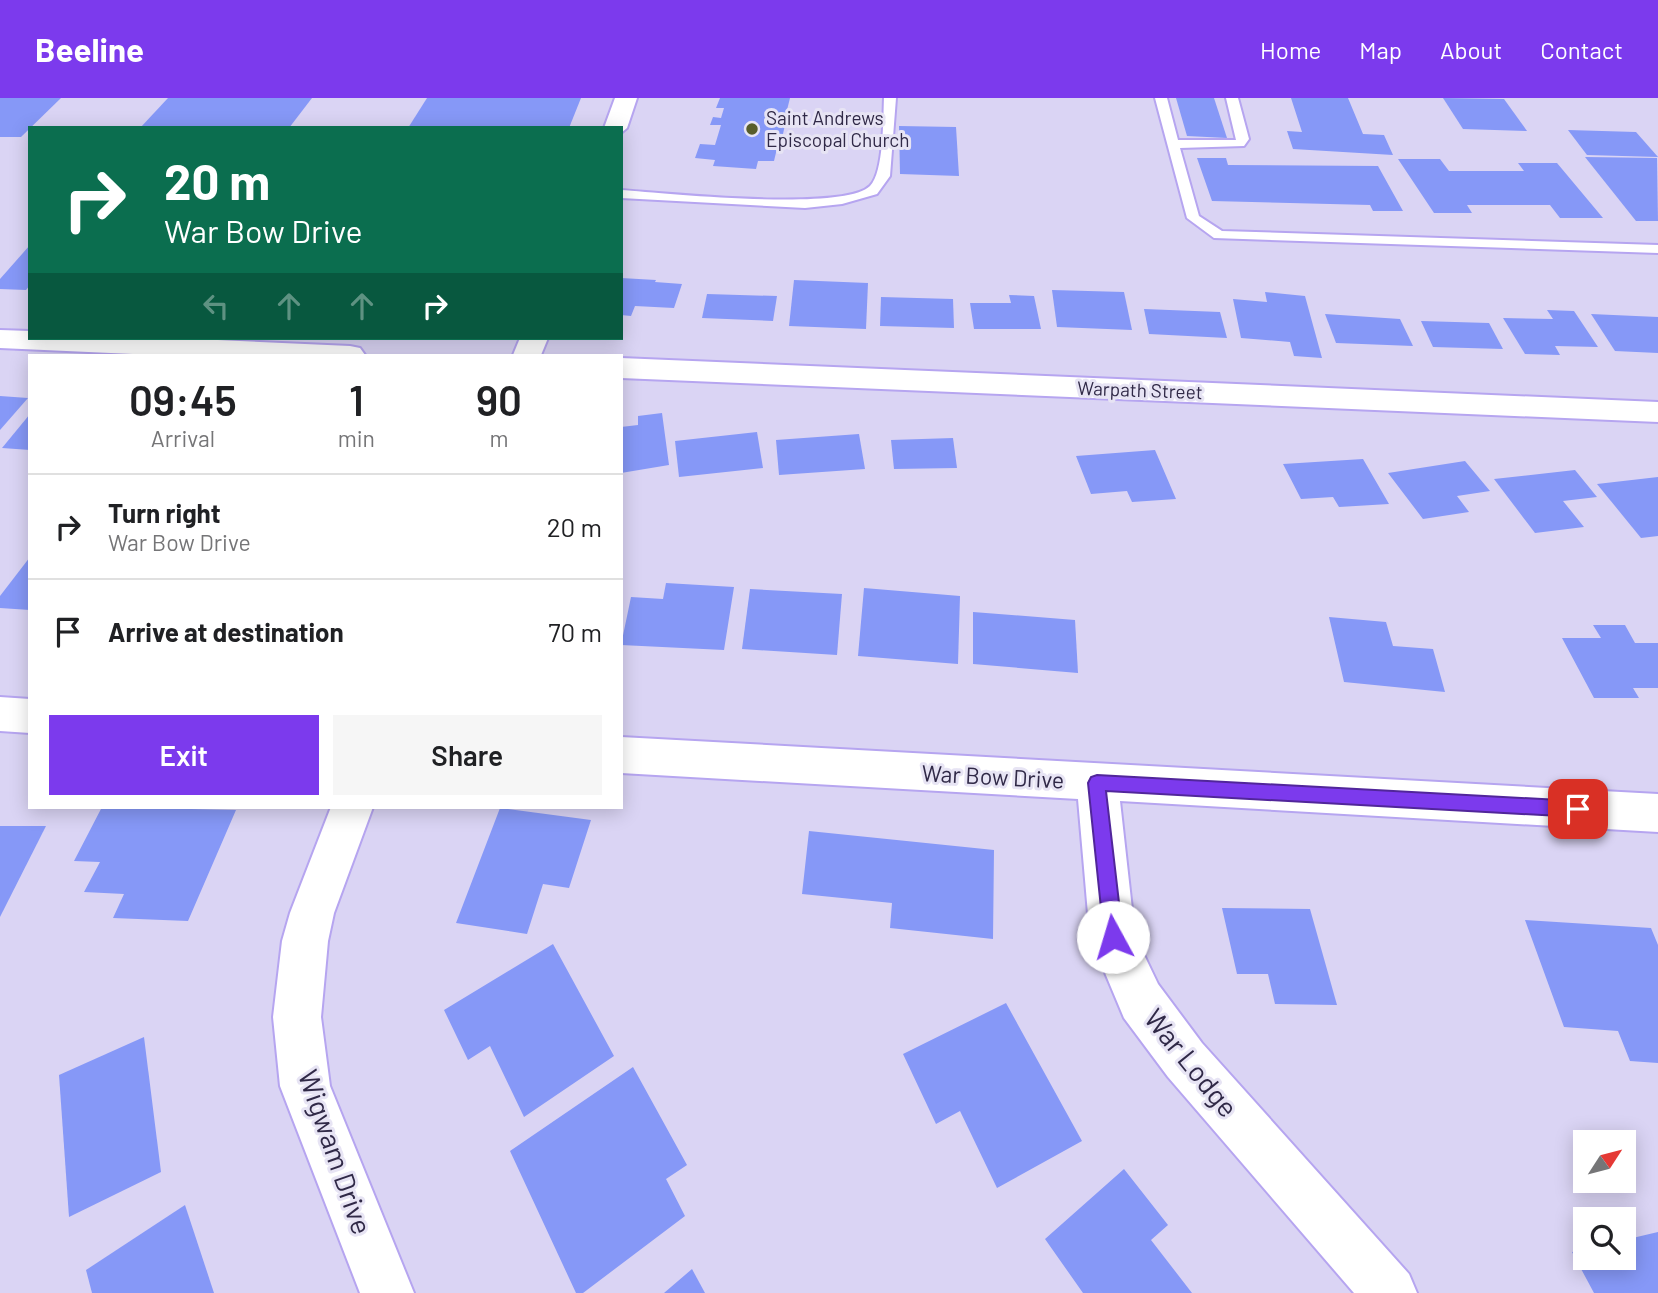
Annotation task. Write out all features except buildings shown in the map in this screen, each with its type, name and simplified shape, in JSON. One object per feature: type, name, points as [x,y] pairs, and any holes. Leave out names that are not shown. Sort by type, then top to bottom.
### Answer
[{"type":"street","points":[[616,126],[626,98]]},
{"type":"street","points":[[0,339],[327,354]]},
{"type":"street","name":"Warpath Street","points":[[623,368],[1658,412]]},
{"type":"street","points":[[0,714],[28,716]]},
{"type":"street","name":"War Bow Drive","points":[[623,755],[1658,813]]},
{"type":"street","name":"War Lodge","points":[[1097,783],[1113,937],[1141,1002],[1185,1060],[1390,1293]]},
{"type":"street","name":"Wigwam Drive","points":[[351,809],[312,912],[305,941],[297,1017],[305,1086],[387,1293]]},
{"type":"lane","points":[[623,194],[805,204],[842,200],[873,191],[884,176],[890,98]]},
{"type":"lane","points":[[1161,98],[1193,218],[1219,235],[1658,249]]},
{"type":"lane","points":[[1173,144],[1240,144],[1243,139],[1232,98]]},
{"type":"place","name":"Saint Andrews Episcopal Church","points":[[752,129]]},
{"type":"route","points":[[1113,937],[1097,783],[1578,809]]}]
